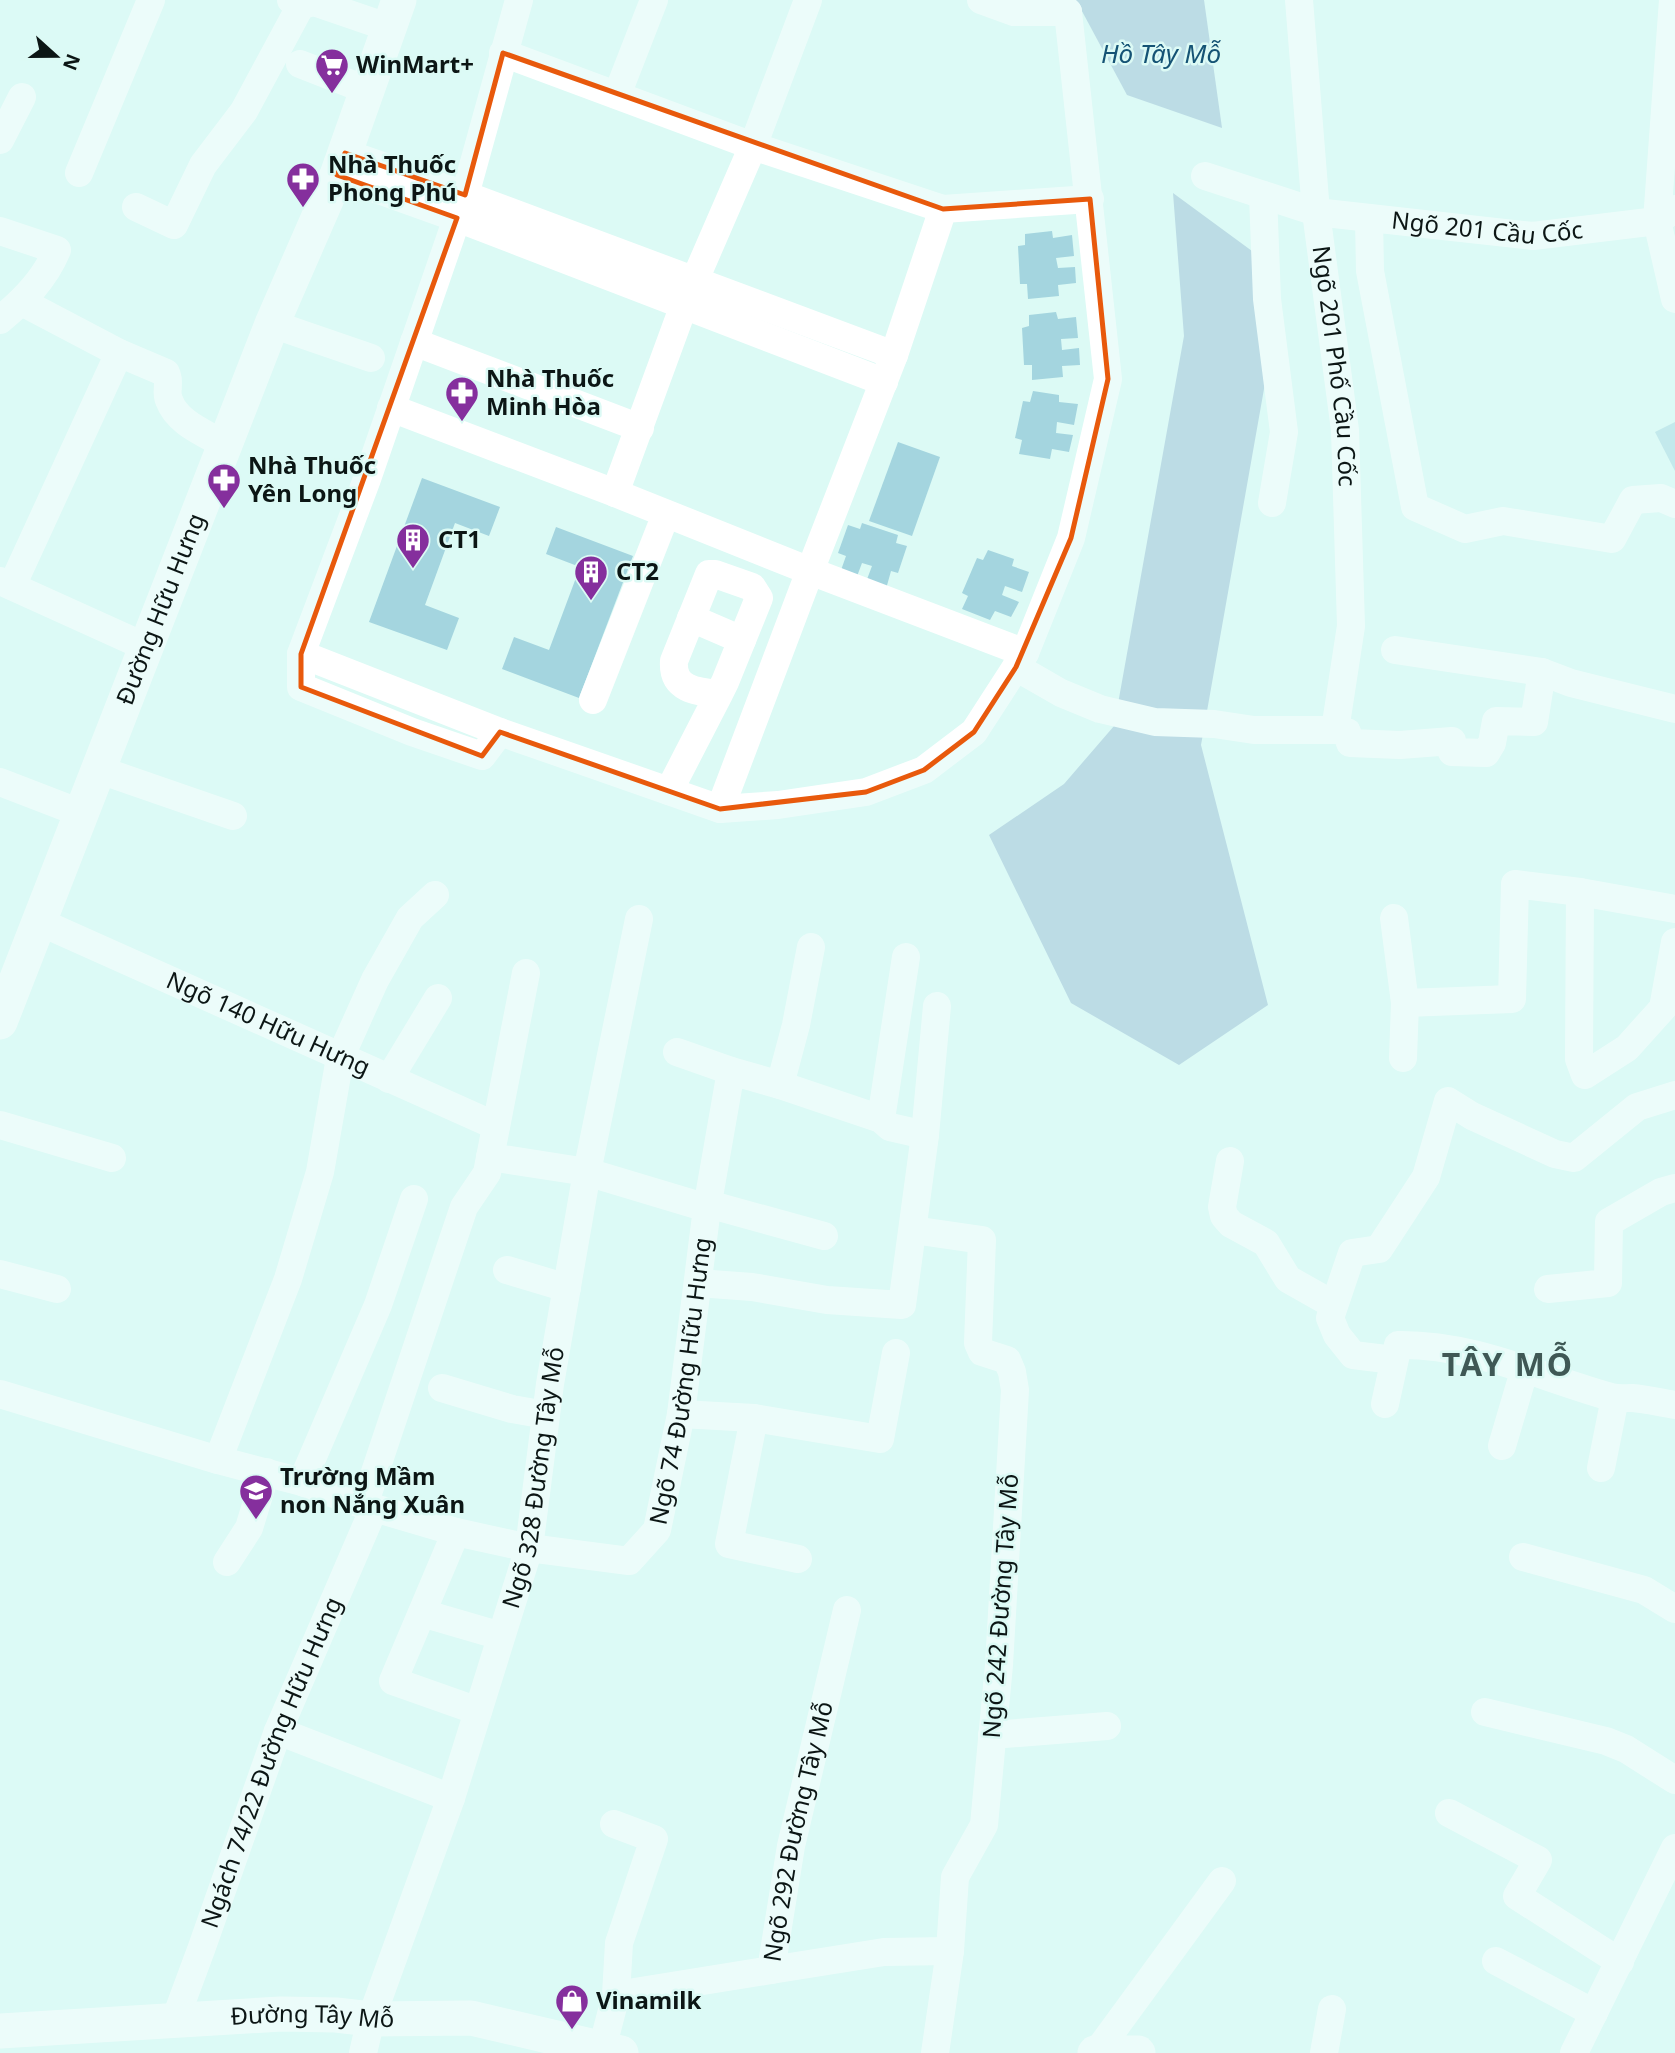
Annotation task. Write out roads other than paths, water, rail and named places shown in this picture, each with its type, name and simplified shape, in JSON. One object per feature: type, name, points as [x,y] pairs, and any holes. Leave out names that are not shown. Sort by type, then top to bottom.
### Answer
[{"type":"main road","name":"Đường Hữu Hưng","points":[[0,1023],[272,324],[341,164],[395,14]]},
{"type":"main road","name":"Đường Tây Mỗ","points":[[0,2031],[281,2014],[371,2019],[471,2018],[611,2051]]},
{"type":"main road","points":[[1096,2052],[1138,2053]]},
{"type":"street","points":[[79,173],[151,0]]},
{"type":"street","points":[[500,732],[482,756],[412,732],[302,687],[301,654],[461,206],[519,0]]},
{"type":"street","points":[[617,95],[654,0]]},
{"type":"street","points":[[615,493],[689,293],[753,146],[808,0]]},
{"type":"street","points":[[301,654],[500,732],[720,809],[778,805],[866,792],[924,770],[974,732],[1021,660],[1071,538],[1108,379],[1090,199],[1061,6],[1014,12],[981,0]]},
{"type":"street","name":"Ngõ 201 Phố Cầu Cốc","points":[[1299,0],[1316,212],[1345,430],[1351,626],[1335,730]]},
{"type":"street","points":[[136,207],[174,225],[203,165],[244,111],[296,3],[314,2],[395,14]]},
{"type":"street","points":[[1673,14],[1666,215],[1675,299]]},
{"type":"street","points":[[503,53],[753,146],[943,209],[1090,199]]},
{"type":"street","points":[[300,64],[369,91]]},
{"type":"street","points":[[0,140],[22,97]]},
{"type":"street","points":[[341,164],[461,206],[689,293],[884,382]]},
{"type":"street","name":"Ngõ 201 Cầu Cốc","points":[[1205,176],[1316,212],[1533,236],[1666,215]]},
{"type":"street","points":[[1263,195],[1267,299],[1284,432],[1272,503]]},
{"type":"street","points":[[720,809],[884,382],[943,209]]},
{"type":"street","points":[[1369,218],[1370,271],[1415,507],[1465,529],[1503,521],[1612,539],[1633,500],[1661,498],[1675,504]]},
{"type":"street","points":[[0,230],[57,250],[50,268],[22,302],[0,320]]},
{"type":"street","points":[[689,293],[894,355]]},
{"type":"street","points":[[22,302],[119,354],[166,373],[170,381],[167,398],[179,418],[225,445]]},
{"type":"street","points":[[272,324],[371,358]]},
{"type":"street","points":[[414,342],[640,428]]},
{"type":"street","points":[[119,354],[6,584],[146,647]]},
{"type":"street","points":[[391,408],[615,493],[1021,660],[1061,693],[1100,709],[1155,722],[1214,724],[1254,730],[1335,730],[1348,732],[1350,743],[1400,745],[1452,741],[1452,752],[1486,753],[1492,743],[1496,721],[1534,722],[1542,672]]},
{"type":"street","points":[[593,700],[666,514]]},
{"type":"street","points":[[669,791],[719,694],[759,598],[752,587],[709,574],[674,661],[673,671],[684,687],[719,694]]},
{"type":"street","points":[[691,618],[742,640]]},
{"type":"street","points":[[1395,650],[1542,672],[1571,683],[1675,709]]},
{"type":"street","points":[[412,732],[423,702]]},
{"type":"street","points":[[100,770],[233,816]]},
{"type":"street","points":[[0,782],[83,814]]},
{"type":"street","points":[[1405,1003],[1512,999],[1515,884],[1580,892],[1675,909]]},
{"type":"street","points":[[1580,892],[1579,1059],[1586,1075],[1627,1048],[1663,1008],[1675,942]]},
{"type":"street","points":[[218,1460],[288,1279],[320,1172],[341,1058],[380,969],[410,918],[435,895]]},
{"type":"street","points":[[1394,918],[1405,1003],[1403,1058]]},
{"type":"street","name":"Ngõ 328 Đường Tây Mỗ","points":[[363,2053],[371,2019],[451,1798],[529,1548],[546,1415],[587,1172],[639,919]]},
{"type":"street","name":"Ngõ 140 Hữu Hưng","points":[[40,922],[496,1126]]},
{"type":"street","points":[[780,1085],[796,1024],[811,947]]},
{"type":"street","points":[[881,1119],[906,957]]},
{"type":"street","name":"Ngách 74/22 Đường Hữu Hưng","points":[[175,2020],[278,1731],[369,1507],[464,1207],[487,1172],[526,973]]},
{"type":"street","points":[[389,1079],[438,998]]},
{"type":"street","points":[[698,1283],[752,1287],[827,1300],[902,1305],[925,1135],[937,1006]]},
{"type":"street","points":[[677,1052],[881,1119],[890,1126],[925,1135]]},
{"type":"street","name":"Ngõ 74 Đường Hữu Hưng","points":[[0,1394],[218,1460],[302,1482],[369,1507],[456,1532],[529,1548],[629,1561],[657,1530],[681,1414],[707,1206],[731,1071]]},
{"type":"street","points":[[1394,1360],[1353,1355],[1337,1335],[1330,1318],[1352,1253],[1379,1249],[1426,1177],[1448,1101],[1472,1116],[1555,1154],[1574,1158],[1637,1107],[1675,1095]]},
{"type":"street","points":[[0,1125],[112,1158]]},
{"type":"street","points":[[490,1157],[587,1172],[824,1236]]},
{"type":"street","points":[[1230,1161],[1222,1208],[1224,1216],[1231,1224],[1266,1243],[1288,1279],[1334,1305]]},
{"type":"street","points":[[1548,1289],[1608,1283],[1609,1222],[1668,1190]]},
{"type":"street","points":[[302,1482],[377,1305],[414,1199]]},
{"type":"street","name":"Ngõ 242 Đường Tây Mỗ","points":[[913,1230],[982,1240],[978,1343],[982,1352],[1007,1360],[1015,1390],[999,1665],[984,1825],[955,1877],[950,1951],[935,2053]]},
{"type":"street","points":[[507,1270],[567,1288]]},
{"type":"street","points":[[0,1274],[57,1289]]},
{"type":"street","points":[[1385,1405],[1398,1345],[1464,1351],[1615,1398],[1634,1398],[1675,1405]]},
{"type":"street","points":[[681,1414],[754,1418],[880,1439],[896,1353]]},
{"type":"street","points":[[1502,1446],[1525,1368]]},
{"type":"street","points":[[442,1388],[512,1409],[546,1415]]},
{"type":"street","points":[[1601,1468],[1615,1398]]},
{"type":"street","points":[[754,1418],[729,1544],[798,1559]]},
{"type":"street","points":[[227,1562],[249,1528],[266,1472]]},
{"type":"street","points":[[456,1532],[393,1681],[478,1711]]},
{"type":"street","points":[[1523,1557],[1644,1590],[1675,1609]]},
{"type":"street","name":"Ngõ 292 Đường Tây Mỗ","points":[[615,1995],[771,1970],[791,1846],[847,1610]]},
{"type":"street","points":[[422,1613],[501,1636]]},
{"type":"street","points":[[1485,1712],[1606,1741],[1626,1749],[1675,1780]]},
{"type":"street","points":[[992,1735],[1107,1726]]},
{"type":"street","points":[[278,1731],[451,1798]]},
{"type":"street","points":[[1449,1813],[1538,1860],[1517,1896],[1620,1962]]},
{"type":"street","points":[[611,2051],[619,1943],[654,1839],[614,1825]]},
{"type":"street","points":[[1574,2053],[1675,1848]]},
{"type":"street","points":[[1096,2052],[1222,1881]]},
{"type":"street","points":[[771,1970],[884,1952],[950,1951]]},
{"type":"street","points":[[1496,1961],[1594,2013]]},
{"type":"street","points":[[1324,2053],[1332,2009]]},
{"type":"water","name":"Hồ Tây Mỗ","points":[[1076,0],[1204,0],[1222,128],[1127,95]]},
{"type":"water","points":[[1173,193],[1252,251],[1267,372],[1201,745],[1268,1005],[1179,1065],[1071,1003],[989,835],[1064,784],[1114,726],[1184,336]]},
{"type":"place","name":"WinMart+","points":[[332,95]]},
{"type":"place","name":"Nhà Thuốc Phong Phú","points":[[303,209]]},
{"type":"place","name":"Nhà Thuốc Minh Hòa","points":[[462,423]]},
{"type":"place","name":"Nhà Thuốc Yên Long","points":[[224,510]]},
{"type":"place","name":"CT1","points":[[413,570]]},
{"type":"place","name":"CT2","points":[[591,602]]},
{"type":"place","name":"Trường Mầm non Nắng Xuân","points":[[256,1521]]},
{"type":"place","name":"Vinamilk","points":[[572,2031]]},
{"type":"district","name":"TÂY MỖ","points":[[1508,1365]]}]
